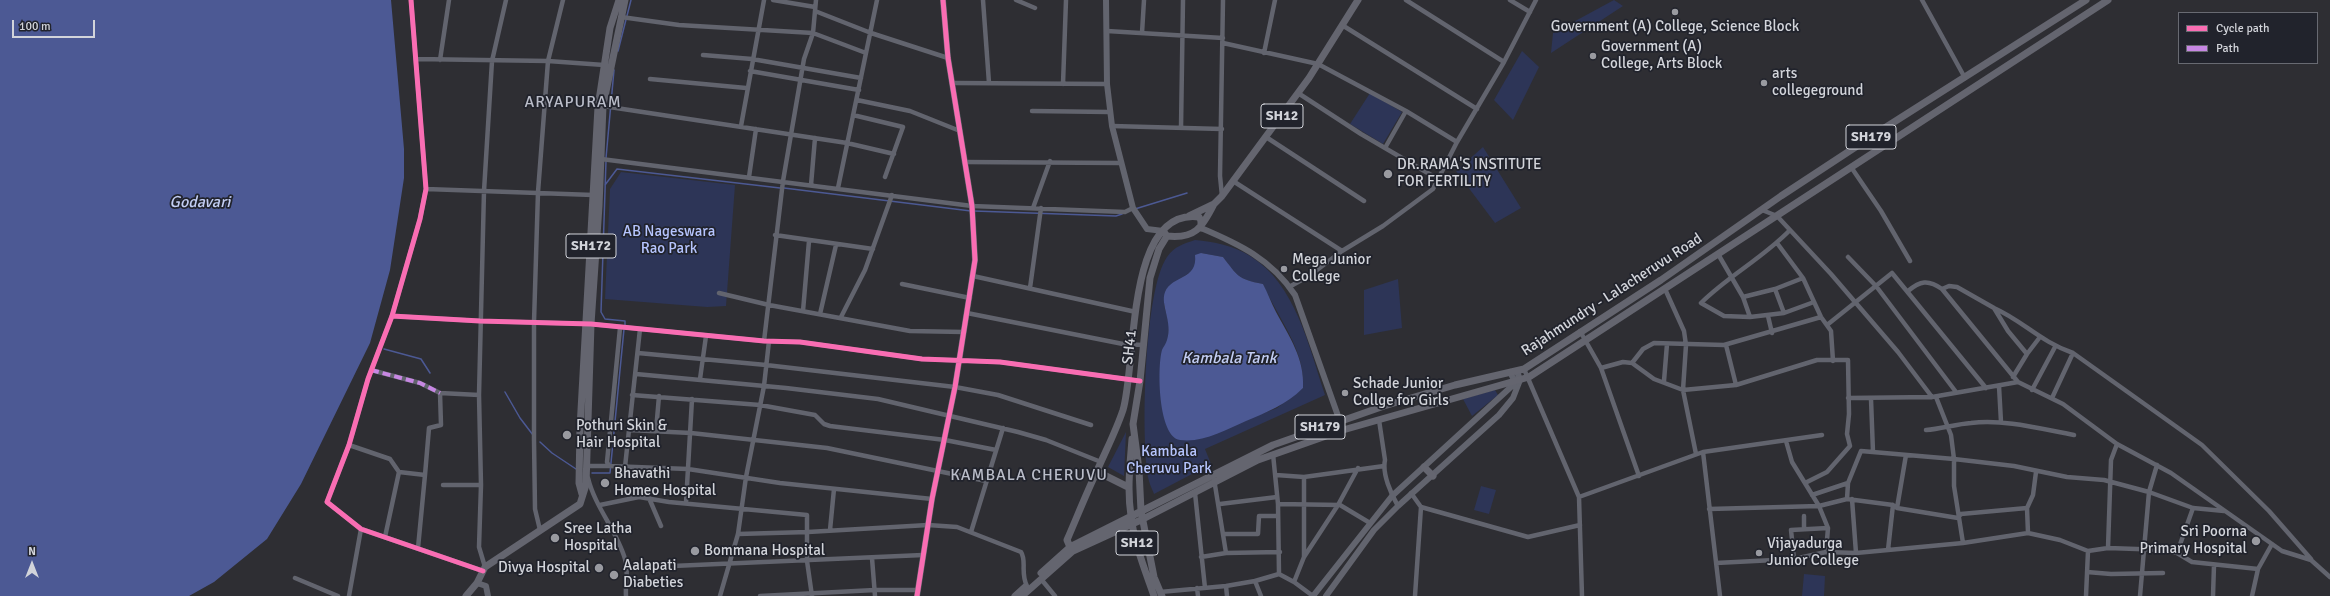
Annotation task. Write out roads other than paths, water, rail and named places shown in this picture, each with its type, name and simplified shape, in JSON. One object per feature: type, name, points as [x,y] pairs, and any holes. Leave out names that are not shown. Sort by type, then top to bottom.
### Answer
[{"type":"main road","name":"SH172","points":[[466,596],[477,583],[484,569],[540,530],[569,514],[580,504],[586,485],[593,195],[598,107],[610,28],[619,0]]},
{"type":"main road","name":"SH172","points":[[582,494],[579,483],[589,324],[602,159],[603,106],[625,0]]},
{"type":"main road","name":"SH12","points":[[1200,228],[1214,204],[1222,196],[1298,93],[1358,0]]},
{"type":"main road","name":"Rajahmundry - Lalacheruvu Road","points":[[1015,596],[1070,547],[1141,511],[1256,457],[1339,420],[1455,385],[1524,369],[1580,331],[1661,280],[1857,146],[2086,0]]},
{"type":"main road","name":"SH179","points":[[1718,254],[2108,0]]},
{"type":"main road","name":"SH12","points":[[1165,233],[1171,221],[1189,216],[1214,204]]},
{"type":"main road","points":[[1070,547],[1067,540],[1096,471],[1114,437],[1130,380],[1136,312],[1142,274],[1152,245],[1165,233],[1188,236],[1200,228],[1199,217],[1189,216]]},
{"type":"main road","name":"SH41","points":[[1141,511],[1139,470],[1133,424],[1140,381],[1150,278],[1165,233]]},
{"type":"main road","points":[[1665,289],[1718,254]]},
{"type":"main road","name":"SH179","points":[[1256,457],[1274,454],[1343,430],[1529,377],[1586,342],[1665,289]]},
{"type":"main road","points":[[1455,385],[1460,396]]},
{"type":"main road","points":[[1411,398],[1415,410]]},
{"type":"main road","name":"SH12","points":[[1133,424],[1128,487],[1132,524],[1157,595]]},
{"type":"main road","points":[[1424,467],[1433,476]]},
{"type":"main road","points":[[1096,471],[1128,487]]},
{"type":"main road","name":"SH179","points":[[1022,596],[1073,551],[1195,493],[1214,478]]},
{"type":"main road","name":"SH12","points":[[1141,511],[1157,595]]},
{"type":"street","points":[[410,0],[426,189],[420,219],[392,316],[371,370],[350,445],[327,502],[361,529],[484,569]]},
{"type":"street","points":[[440,60],[449,0]]},
{"type":"street","points":[[484,569],[479,547],[481,485],[479,395],[484,191],[492,61],[506,0]]},
{"type":"street","points":[[540,530],[534,485],[534,322],[538,192],[548,61],[563,0]]},
{"type":"street","points":[[741,126],[746,88],[764,0]]},
{"type":"street","points":[[773,0],[815,9],[871,33],[948,58]]},
{"type":"street","points":[[720,596],[728,564],[738,534],[740,509],[764,386],[766,341],[775,236],[782,181],[802,68],[813,33],[816,0]]},
{"type":"street","points":[[838,188],[877,0]]},
{"type":"street","points":[[760,596],[812,595],[875,590],[917,593],[932,499],[955,387],[975,260],[972,206],[964,162],[954,83],[948,58],[943,0]]},
{"type":"street","points":[[983,0],[989,84]]},
{"type":"street","points":[[1016,0],[1035,8]]},
{"type":"street","points":[[1063,84],[1066,0]]},
{"type":"street","points":[[1106,0],[1107,84],[1109,112],[1120,163],[1133,210],[1147,229],[1165,233]]},
{"type":"street","points":[[1142,33],[1144,0]]},
{"type":"street","points":[[1180,128],[1183,0]]},
{"type":"street","points":[[1222,196],[1220,176],[1223,0]]},
{"type":"street","points":[[1264,53],[1275,0]]},
{"type":"street","points":[[1406,0],[1504,62]]},
{"type":"street","points":[[1510,0],[1530,12]]},
{"type":"street","points":[[1289,287],[1309,276],[1342,251],[1383,226],[1433,190],[1457,142],[1504,62],[1536,0]]},
{"type":"street","points":[[1922,0],[1965,78]]},
{"type":"street","points":[[621,17],[679,25],[813,33],[866,53]]},
{"type":"street","points":[[1342,25],[1477,109]]},
{"type":"street","points":[[1107,32],[1181,35],[1223,41],[1264,53],[1318,64],[1406,111],[1457,142]]},
{"type":"street","points":[[703,55],[752,59],[861,78]]},
{"type":"street","points":[[416,59],[548,61],[604,65]]},
{"type":"street","points":[[750,71],[858,90]]},
{"type":"street","points":[[650,79],[746,88]]},
{"type":"street","points":[[954,83],[1107,84]]},
{"type":"street","points":[[1298,93],[1385,148],[1438,179]]},
{"type":"street","points":[[857,100],[910,111],[960,131]]},
{"type":"street","points":[[603,106],[848,143],[894,154]]},
{"type":"street","points":[[1032,111],[1109,112]]},
{"type":"street","points":[[1385,148],[1406,111]]},
{"type":"street","points":[[853,115],[903,127],[885,177]]},
{"type":"street","points":[[1112,126],[1222,129]]},
{"type":"street","points":[[749,177],[756,129]]},
{"type":"street","points":[[1266,137],[1364,201]]},
{"type":"street","points":[[811,185],[815,138]]},
{"type":"street","points":[[602,159],[972,206],[1125,212],[1133,210]]},
{"type":"street","points":[[964,162],[1050,161],[1120,163]]},
{"type":"street","points":[[1033,208],[1050,161]]},
{"type":"street","points":[[1851,167],[1881,211],[1910,261]]},
{"type":"street","points":[[1233,181],[1342,251]]},
{"type":"street","points":[[426,189],[593,195]]},
{"type":"street","points":[[841,317],[873,249],[892,195]]},
{"type":"street","points":[[1030,288],[1041,208]]},
{"type":"street","points":[[1762,210],[1777,216],[1831,274],[1855,304],[1898,352],[1934,397],[1949,428],[1954,459],[1954,486],[1963,543]]},
{"type":"street","points":[[1200,228],[1245,249],[1268,263],[1282,276],[1294,295],[1318,355],[1343,430]]},
{"type":"street","points":[[1790,230],[1777,244],[1717,288],[1701,303],[1724,316],[1750,318],[1784,313],[1814,302]]},
{"type":"street","points":[[775,236],[873,249]]},
{"type":"street","points":[[803,311],[809,241]]},
{"type":"street","points":[[1777,244],[1803,278],[1821,317],[1831,331],[1833,361]]},
{"type":"street","points":[[820,314],[836,245]]},
{"type":"street","points":[[1718,254],[1733,277],[1743,297],[1750,318]]},
{"type":"street","points":[[1848,257],[1876,286],[1956,392]]},
{"type":"street","points":[[1827,325],[1892,273],[1986,388]]},
{"type":"street","points":[[973,276],[1136,312]]},
{"type":"street","points":[[1743,297],[1775,289],[1803,278]]},
{"type":"street","points":[[1908,291],[1918,282],[1934,283],[1942,289],[2018,382],[2032,390],[2052,398],[2086,419],[2117,444],[2157,465],[2282,551],[2311,560]]},
{"type":"street","points":[[902,284],[970,298]]},
{"type":"street","points":[[1942,289],[1950,286],[1957,288],[2008,314],[2055,347],[2073,353],[2202,445],[2269,511],[2311,560],[2330,577]]},
{"type":"street","points":[[1665,289],[1684,330],[1686,345],[1683,390],[1696,454]]},
{"type":"street","points":[[1775,289],[1784,313]]},
{"type":"street","points":[[719,293],[769,305],[841,317],[910,331],[964,332]]},
{"type":"street","points":[[1994,308],[2008,331],[2027,354]]},
{"type":"street","points":[[967,313],[1066,334],[1133,345],[1143,345]]},
{"type":"street","points":[[392,316],[480,321],[589,324],[706,336],[800,342],[922,359],[959,359],[1000,362],[1140,381]]},
{"type":"street","points":[[1768,316],[1772,333]]},
{"type":"street","points":[[1632,363],[1648,345],[1654,343],[1726,345],[1772,333],[1821,317]]},
{"type":"street","points":[[608,466],[620,328]]},
{"type":"street","points":[[625,467],[640,329]]},
{"type":"street","points":[[1580,331],[1601,368],[1639,476]]},
{"type":"street","points":[[700,380],[704,360],[706,336]]},
{"type":"street","points":[[2013,377],[2027,354],[2040,337]]},
{"type":"street","points":[[1664,381],[1667,344]]},
{"type":"street","points":[[1726,345],[1736,385]]},
{"type":"street","points":[[2032,390],[2055,347]]},
{"type":"street","points":[[638,353],[766,365],[955,387],[998,395],[1091,425]]},
{"type":"street","points":[[2052,398],[2073,353]]},
{"type":"street","points":[[1601,368],[1623,362],[1632,363],[1654,379],[1664,381],[1683,390],[1736,385],[1817,360],[1848,360],[1847,434],[1850,446],[1827,472],[1805,483]]},
{"type":"street","points":[[1524,369],[1529,377],[1579,497],[1582,596]]},
{"type":"street","points":[[371,370],[420,382],[440,393],[479,395]]},
{"type":"street","points":[[1326,596],[1374,530],[1411,494],[1433,476],[1499,415],[1513,398],[1517,380],[1513,372]]},
{"type":"street","points":[[636,374],[764,386],[878,399],[1004,428],[1046,440],[1101,462]]},
{"type":"street","points":[[1157,595],[1197,588],[1226,586],[1255,581],[1279,574],[1294,582],[1313,596],[1392,496],[1504,395],[1517,380]]},
{"type":"street","points":[[1848,398],[1871,399],[1934,397],[2018,382]]},
{"type":"street","points":[[1999,386],[2001,422]]},
{"type":"street","points":[[418,548],[429,428],[442,425],[440,393]]},
{"type":"street","points":[[632,396],[659,396],[760,405],[815,415],[824,424],[830,426],[945,440],[996,450]]},
{"type":"street","points":[[656,432],[659,396]]},
{"type":"street","points":[[686,504],[692,399]]},
{"type":"street","points":[[1871,399],[1873,452]]},
{"type":"street","points":[[1379,420],[1385,460],[1384,466],[1392,496],[1398,506]]},
{"type":"street","points":[[1926,430],[1949,428],[1970,423],[2001,422],[2074,434]]},
{"type":"street","points":[[971,532],[1004,428]]},
{"type":"street","points":[[629,430],[691,433],[835,449],[986,481]]},
{"type":"street","points":[[1579,497],[1703,452],[1822,435]]},
{"type":"street","points":[[1786,441],[1792,462],[1819,506],[1828,528],[1826,552]]},
{"type":"street","points":[[2108,548],[2111,460],[2117,444]]},
{"type":"street","points":[[350,445],[390,459],[399,472],[385,537]]},
{"type":"street","points":[[1703,452],[1708,509],[1720,596]]},
{"type":"street","points":[[1856,552],[1848,483],[1861,452],[1906,454],[2014,466],[2036,472],[2110,482],[2149,492],[2193,508],[2226,512]]},
{"type":"street","points":[[1274,454],[1278,504],[1280,552],[1279,574]]},
{"type":"street","points":[[1888,550],[1906,454]]},
{"type":"street","points":[[2140,596],[2149,492],[2157,465]]},
{"type":"street","points":[[626,596],[627,568],[622,551],[591,488],[587,468],[608,466],[688,469],[780,483],[932,499]]},
{"type":"street","points":[[1276,475],[1304,477],[1358,468],[1384,466]]},
{"type":"street","points":[[1294,582],[1304,557],[1338,505],[1358,468]]},
{"type":"street","points":[[399,472],[425,475]]},
{"type":"street","points":[[2028,533],[2027,508],[2033,495],[2036,472]]},
{"type":"street","points":[[1304,477],[1304,557]]},
{"type":"street","points":[[1214,478],[1220,504],[1226,553]]},
{"type":"street","points":[[1812,495],[1848,483]]},
{"type":"street","points":[[443,485],[481,485]]},
{"type":"street","points":[[830,530],[834,489]]},
{"type":"street","points":[[1195,493],[1205,588]]},
{"type":"street","points":[[1411,494],[1421,507],[1528,537],[1580,525]]},
{"type":"street","points":[[1220,504],[1277,497]]},
{"type":"street","points":[[600,505],[623,499],[649,498],[686,504],[805,514],[808,516],[808,561],[812,595]]},
{"type":"street","points":[[649,498],[653,512],[662,526]]},
{"type":"street","points":[[1708,509],[1819,506],[1850,499],[1958,518]]},
{"type":"street","points":[[1278,504],[1338,505],[1370,523]]},
{"type":"street","points":[[1415,596],[1421,507]]},
{"type":"street","points":[[1958,518],[1961,514],[2027,508]]},
{"type":"street","points":[[2177,553],[2193,508]]},
{"type":"street","points":[[1224,534],[1258,534],[1259,516],[1278,516]]},
{"type":"street","points":[[1804,516],[1804,529]]},
{"type":"street","points":[[738,534],[808,532],[928,525],[957,527],[1021,552],[1024,558],[1023,579],[1027,586]]},
{"type":"street","points":[[1794,559],[1791,530],[1828,528]]},
{"type":"street","points":[[349,596],[361,529]]},
{"type":"street","points":[[1716,563],[1794,559],[1826,552],[1888,550],[1963,543],[2028,533],[2060,540],[2088,551],[2108,548],[2144,549],[2177,553],[2192,562],[2258,569]]},
{"type":"street","points":[[2252,596],[2258,569],[2272,544]]},
{"type":"street","points":[[2086,596],[2088,551]]},
{"type":"street","points":[[1201,557],[1226,553],[1280,552]]},
{"type":"street","points":[[627,568],[923,555]]},
{"type":"street","points":[[872,558],[875,596]]},
{"type":"street","points":[[2213,596],[2214,565]]},
{"type":"street","points":[[2087,572],[2111,574],[2142,572],[2163,573]]},
{"type":"street","points":[[295,578],[330,594],[338,596]]},
{"type":"street","points":[[1041,579],[1055,596]]},
{"type":"street","points":[[1255,581],[1261,596]]},
{"type":"street","points":[[477,583],[486,586],[488,596]]},
{"type":"street","points":[[1226,586],[1227,596]]},
{"type":"street","points":[[1197,588],[1198,596]]},
{"type":"water","name":"Godavari","points":[[0,0],[391,0],[404,149],[404,178],[390,270],[370,343],[301,484],[267,539],[214,582],[189,596],[0,596]]},
{"type":"water","name":"Kambala Tank","points":[[1201,253],[1223,257],[1239,276],[1263,284],[1299,358],[1303,377],[1303,388],[1297,394],[1276,408],[1222,432],[1197,440],[1180,440],[1173,436],[1167,427],[1163,415],[1161,400],[1160,359],[1162,350],[1167,341],[1169,327],[1164,297],[1168,287],[1193,269],[1195,255]]},
{"type":"waterway","points":[[618,51],[631,0]]},
{"type":"waterway","points":[[606,158],[614,70]]},
{"type":"waterway","points":[[606,161],[601,312],[605,319],[625,321],[625,325]]},
{"type":"waterway","points":[[605,185],[617,169],[780,188]]},
{"type":"waterway","points":[[784,188],[971,211]]},
{"type":"waterway","points":[[1135,209],[1187,193]]},
{"type":"waterway","points":[[974,211],[1116,216],[1122,214]]},
{"type":"waterway","points":[[592,473],[610,473],[624,329]]},
{"type":"waterway","points":[[384,349],[421,359],[430,373]]},
{"type":"waterway","points":[[505,392],[520,418],[533,435]]},
{"type":"waterway","points":[[540,442],[552,453],[576,469]]},
{"type":"place","name":"Government (A) College, Science Block","points":[[1675,12]]},
{"type":"place","name":"Government (A) College, Arts Block","points":[[1593,56]]},
{"type":"place","name":"arts collegeground","points":[[1764,83]]},
{"type":"place","name":"DR.RAMA'S INSTITUTE FOR FERTILITY","points":[[1388,174]]},
{"type":"place","name":"Mega Junior College","points":[[1284,269]]},
{"type":"place","name":"Schade Junior Collge for Girls","points":[[1345,393]]},
{"type":"place","name":"Pothuri Skin & Hair Hospital","points":[[567,435]]},
{"type":"place","name":"Bhavathi Homeo Hospital","points":[[605,483]]},
{"type":"place","name":"Sree Latha Hospital","points":[[555,538]]},
{"type":"place","name":"Sri Poorna Primary Hospital","points":[[2256,541]]},
{"type":"place","name":"Bommana Hospital","points":[[695,551]]},
{"type":"place","name":"Vijayadurga Junior College","points":[[1759,553]]},
{"type":"place","name":"Divya Hospital","points":[[599,568]]},
{"type":"place","name":"Aalapati Diabeties","points":[[614,575]]},
{"type":"district","name":"ARYAPURAM","points":[[573,103]]},
{"type":"district","name":"KAMBALA CHERUVU","points":[[1029,476]]},
{"type":"park label","name":"AB Nageswara Rao Park","points":[[669,240]]},
{"type":"park label","name":"Kambala Cheruvu Park","points":[[1169,460]]}]
